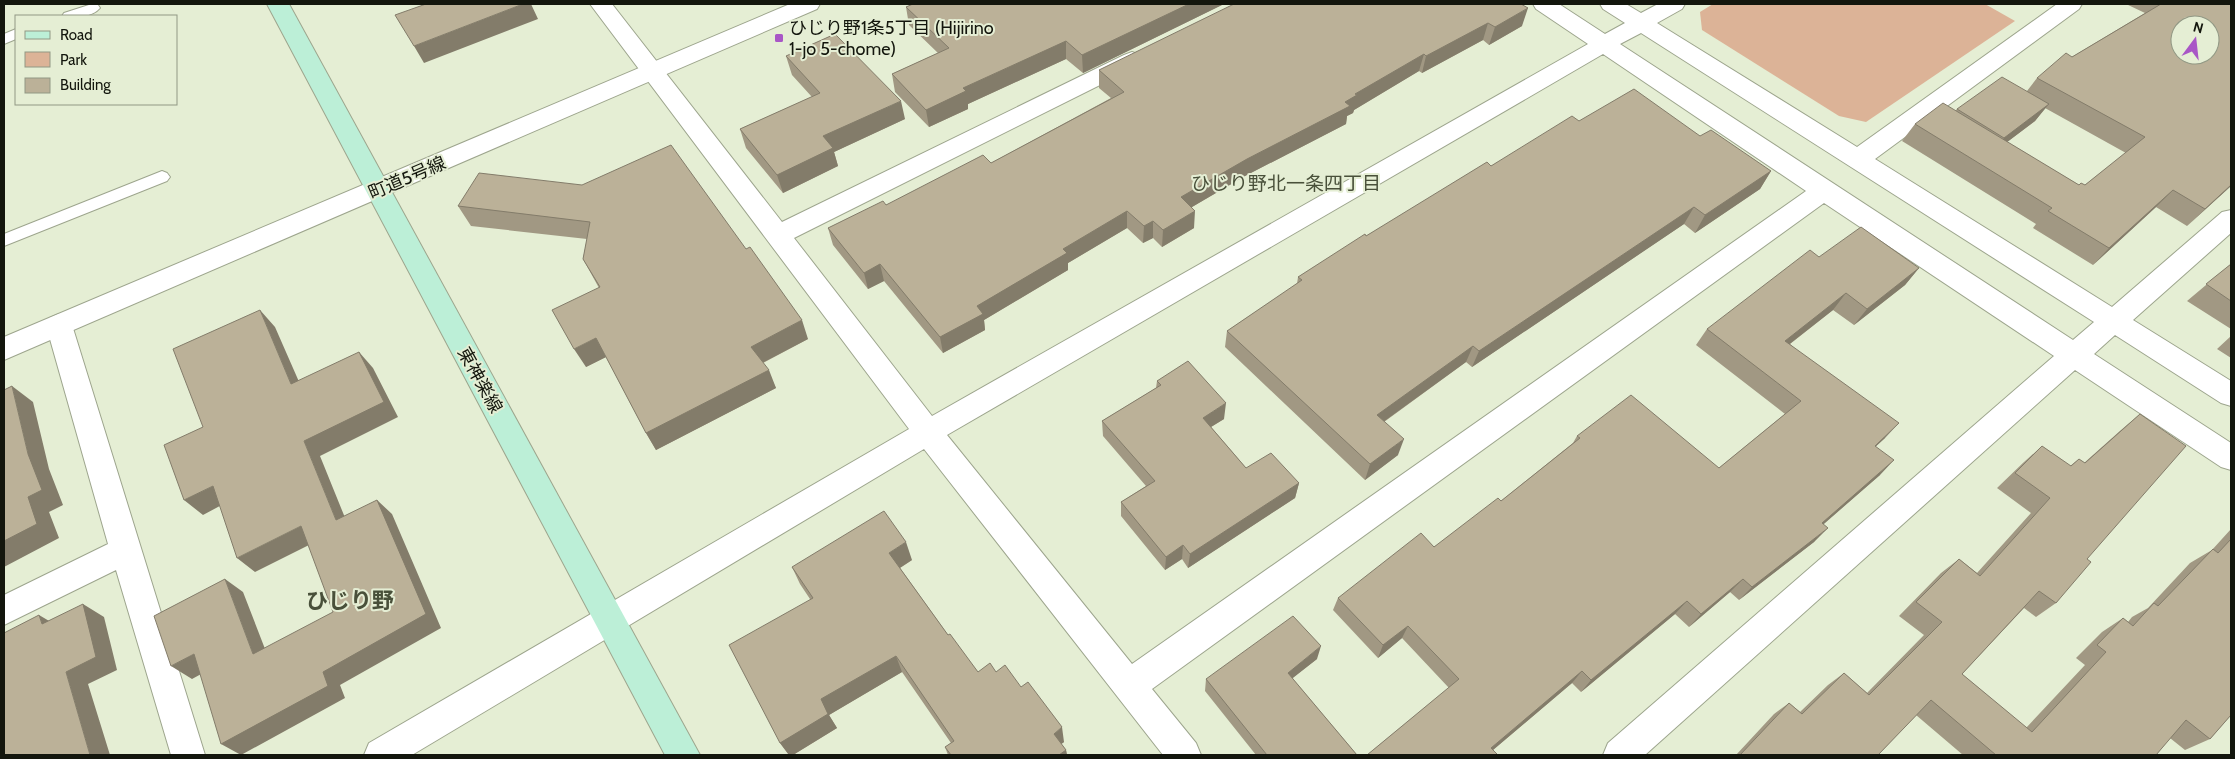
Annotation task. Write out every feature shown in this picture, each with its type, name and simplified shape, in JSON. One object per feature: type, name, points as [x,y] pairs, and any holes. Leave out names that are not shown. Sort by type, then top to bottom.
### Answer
[{"type":"main road","name":"東神楽線","points":[[278,4],[377,191],[683,755]]},
{"type":"street","points":[[601,4],[928,432],[1130,684],[1184,755]]},
{"type":"street","name":"町道5号線","points":[[4,349],[377,191],[809,4]]},
{"type":"street","points":[[1544,4],[1824,191],[2231,458]]},
{"type":"street","points":[[1611,4],[1859,158],[2231,395]]},
{"type":"street","points":[[380,755],[611,621],[928,432],[1674,4]]},
{"type":"street","points":[[1859,158],[2071,4]]},
{"type":"street","points":[[778,236],[1148,52]]},
{"type":"street","points":[[1130,684],[1824,191]]},
{"type":"street","points":[[1620,755],[2074,355],[2231,220]]},
{"type":"street","points":[[59,325],[188,755]]},
{"type":"street","points":[[4,611],[125,550]]},
{"type":"lane","points":[[72,15],[94,8]]},
{"type":"lane","points":[[4,240],[162,177]]},
{"type":"green space","points":[[1713,4],[1985,4],[2015,21],[1866,122],[1839,116],[1702,30],[1700,12]]},
{"type":"building","points":[[426,4],[523,4],[414,46],[395,15]]},
{"type":"building","points":[[913,4],[1189,4],[1082,55],[1066,41],[963,88],[966,91],[926,110],[892,74],[949,48],[906,7]]},
{"type":"building","points":[[1234,4],[1521,4],[1528,8],[1495,27],[1488,23],[1426,56],[1424,54],[1355,94],[1357,95],[1345,102],[1350,106],[1247,159],[1181,197],[1195,211],[1163,230],[1153,221],[1144,226],[1127,211],[1063,249],[1067,253],[977,306],[983,314],[940,337],[880,264],[864,273],[828,228],[883,201],[886,205],[983,155],[991,163],[1124,92],[1099,70]]},
{"type":"building","points":[[2161,4],[2231,4],[2231,185],[2205,209],[2173,190],[2109,248],[2048,211],[2052,208],[1915,124],[1943,103],[2079,185],[2081,183],[2085,185],[2145,137],[2037,78],[2066,53],[2072,57]]},
{"type":"building","points":[[835,34],[901,101],[823,136],[833,148],[777,175],[740,129],[820,93],[786,56]]},
{"type":"building","points":[[2002,77],[2049,104],[2004,138],[1957,109]]},
{"type":"building","points":[[1634,89],[1700,136],[1711,130],[1771,171],[1705,215],[1694,207],[1479,351],[1473,346],[1377,415],[1404,439],[1370,464],[1227,331],[1302,280],[1298,277],[1365,234],[1366,236],[1487,162],[1491,166],[1572,116],[1579,121]]},
{"type":"building","points":[[671,145],[746,249],[750,247],[802,320],[751,347],[769,370],[646,433],[596,338],[574,349],[552,310],[600,287],[583,259],[590,222],[458,206],[479,173],[582,185]]},
{"type":"building","points":[[1861,227],[1919,268],[1867,309],[1846,293],[1785,341],[1899,423],[1875,446],[1894,460],[1822,523],[1828,528],[1752,587],[1743,579],[1701,614],[1687,601],[1591,680],[1582,671],[1491,748],[1498,755],[1367,755],[1459,679],[1408,626],[1383,645],[1338,598],[1421,533],[1434,547],[1498,498],[1501,501],[1580,438],[1577,436],[1631,395],[1719,468],[1801,401],[1707,329],[1810,250],[1819,257]]},
{"type":"building","points":[[2231,264],[2231,301],[2206,284]]},
{"type":"building","points":[[260,310],[291,384],[359,352],[384,402],[304,441],[336,520],[377,500],[426,614],[323,672],[328,686],[221,744],[194,654],[171,666],[154,616],[225,579],[253,654],[333,612],[301,526],[237,558],[213,486],[184,500],[164,445],[203,427],[173,349]]},
{"type":"building","points":[[1188,361],[1226,403],[1203,418],[1246,468],[1271,453],[1299,483],[1190,554],[1183,545],[1166,557],[1121,502],[1155,481],[1102,421],[1161,385],[1157,381]]},
{"type":"building","points":[[12,386],[28,454],[42,490],[28,497],[37,524],[4,541],[4,390]]},
{"type":"building","points":[[2140,414],[2186,446],[2087,559],[2091,562],[2056,603],[2039,591],[1962,674],[2032,732],[2106,652],[2097,645],[2123,618],[2133,626],[2154,603],[2158,606],[2213,549],[2218,553],[2231,539],[2231,715],[2210,739],[2186,720],[2156,755],[1996,755],[1931,700],[1878,755],[1740,755],[1789,703],[1802,714],[1844,673],[1869,695],[1942,622],[1916,602],[1959,559],[1980,576],[2050,498],[2015,473],[2042,446],[2071,466],[2079,459],[2085,463]]},
{"type":"building","points":[[884,511],[906,542],[889,553],[948,635],[950,634],[978,672],[990,663],[996,672],[1005,665],[1021,687],[1028,682],[1062,727],[1054,734],[1066,750],[1059,755],[951,755],[945,747],[954,741],[896,656],[821,699],[828,714],[780,743],[729,645],[813,598],[792,567]]},
{"type":"building","points":[[83,604],[96,657],[66,672],[90,755],[4,755],[4,633],[39,615],[42,624]]},
{"type":"building","points":[[1293,616],[1321,646],[1288,673],[1357,755],[1267,755],[1206,679]]},
{"type":"place","name":"ひじり野1条5丁目 (Hijirino 1-jo 5-chome)","points":[[779,38]]},
{"type":"district","name":"ひじり野北一条四丁目","points":[[1286,183]]},
{"type":"district","name":"ひじり野","points":[[350,600]]}]
